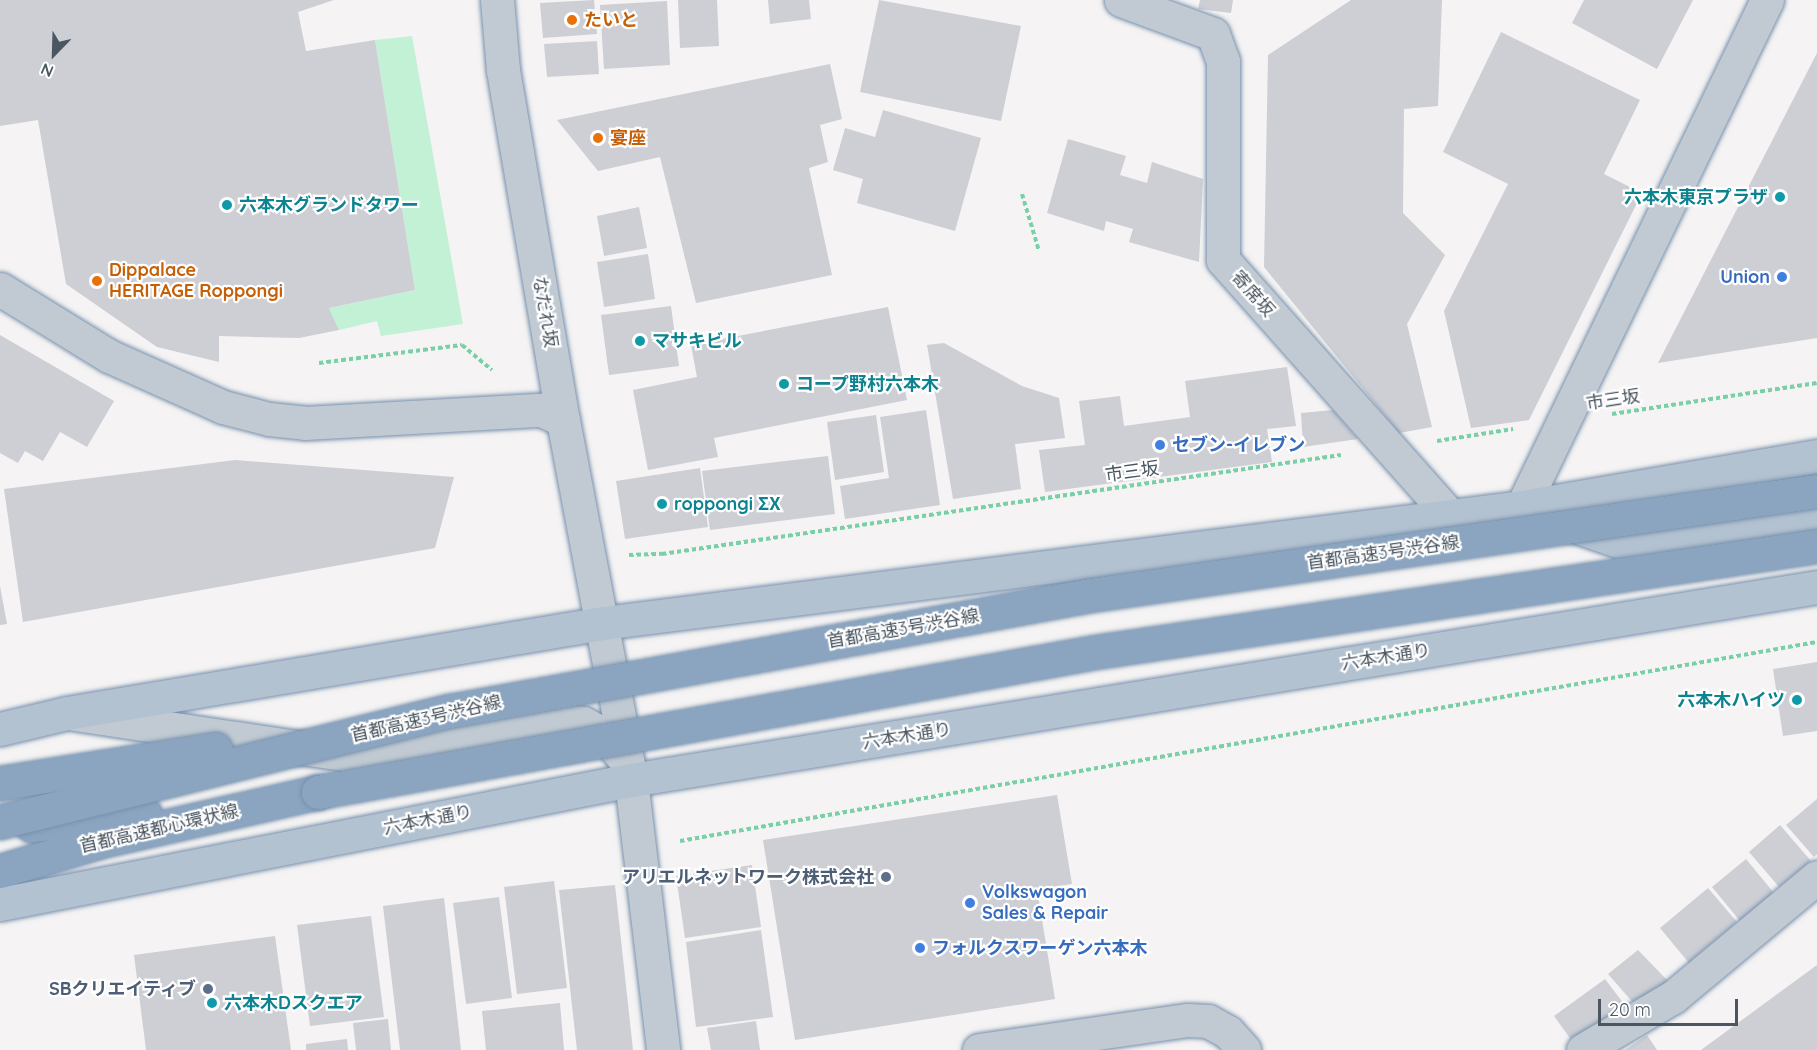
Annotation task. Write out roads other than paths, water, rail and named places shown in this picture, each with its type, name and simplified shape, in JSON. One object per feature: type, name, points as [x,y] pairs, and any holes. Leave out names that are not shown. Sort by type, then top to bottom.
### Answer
[{"type":"highway","name":"首都高速3号渋谷線","points":[[0,822],[450,711],[1091,595],[1817,491]]},
{"type":"highway","points":[[0,827],[318,792],[1095,652],[1817,546]]},
{"type":"highway","points":[[0,783],[450,711]]},
{"type":"highway","name":"首都高速都心環状線","points":[[0,871],[101,841],[318,792]]},
{"type":"main road","points":[[0,729],[67,713],[603,623],[1451,517],[1522,507],[1817,456]]},
{"type":"main road","points":[[1522,507],[1638,548],[1817,518]]},
{"type":"main road","name":"六本木通り","points":[[0,904],[631,780],[1817,587]]},
{"type":"street","name":"なだれ坂","points":[[497,0],[503,70],[563,420],[631,780]]},
{"type":"street","name":"寄席坂","points":[[1121,0],[1213,34],[1223,61],[1223,261],[1451,517]]},
{"type":"street","points":[[1522,507],[1767,0]]},
{"type":"street","points":[[0,289],[109,356],[223,406],[269,419],[305,423],[541,410],[563,420]]},
{"type":"street","points":[[67,713],[356,756],[551,720],[583,723],[603,734],[620,752],[631,780],[663,1050]]},
{"type":"street","points":[[1583,1050],[1673,997],[1817,877]]},
{"type":"street","points":[[979,1050],[1188,1020],[1208,1021],[1228,1032],[1244,1050]]},
{"type":"place","name":"たいと","points":[[572,20]]},
{"type":"place","name":"宴座","points":[[598,138]]},
{"type":"place","name":"六本木東京プラザ","points":[[1780,197]]},
{"type":"place","name":"六本木グランドタワー","points":[[227,205]]},
{"type":"place","name":"Union","points":[[1782,277]]},
{"type":"place","name":"Dippalace HERITAGE Roppongi","points":[[97,281]]},
{"type":"place","name":"マサキビル","points":[[640,341]]},
{"type":"place","name":"コープ野村六本木","points":[[784,384]]},
{"type":"place","name":"セブン-イレブン","points":[[1160,445]]},
{"type":"place","name":"roppongi ΣΧ","points":[[662,504]]},
{"type":"place","name":"六本木ハイツ","points":[[1797,700]]},
{"type":"place","name":"アリエルネットワーク株式会社","points":[[886,877]]},
{"type":"place","name":"Volkswagon Sales & Repair","points":[[970,903]]},
{"type":"place","name":"フォルクスワーゲン六本木","points":[[920,948]]},
{"type":"place","name":"SBクリエイティブ","points":[[208,989]]},
{"type":"place","name":"六本木Dスクエア","points":[[212,1003]]}]
